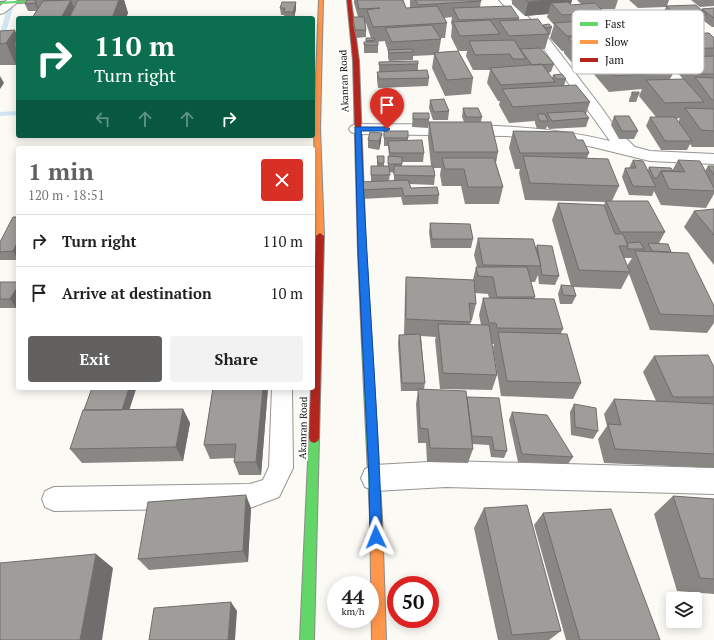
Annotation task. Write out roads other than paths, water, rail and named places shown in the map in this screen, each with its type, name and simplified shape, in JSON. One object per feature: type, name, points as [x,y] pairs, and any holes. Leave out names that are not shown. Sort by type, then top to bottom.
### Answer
[{"type":"main road","points":[[0,3],[53,0]]},
{"type":"main road","name":"Akanran Road","points":[[315,318],[320,250],[317,128],[323,4]]},
{"type":"main road","name":"Akanran Road","points":[[347,4],[356,60],[362,252],[375,478],[379,640]]},
{"type":"main road","name":"Akanran Road","points":[[307,640],[314,470],[315,390]]},
{"type":"street","points":[[505,0],[542,38],[596,110],[611,133],[629,152]]},
{"type":"street","points":[[0,11],[12,2]]},
{"type":"street","points":[[357,129],[506,131],[550,134],[650,156],[714,159]]},
{"type":"street","points":[[375,478],[446,474],[714,481]]},
{"type":"lane","points":[[54,499],[250,496],[271,489],[281,468],[282,390]]},
{"type":"waterway","points":[[0,8],[12,2],[0,42]]},
{"type":"waterway","points":[[0,114],[16,113]]}]
